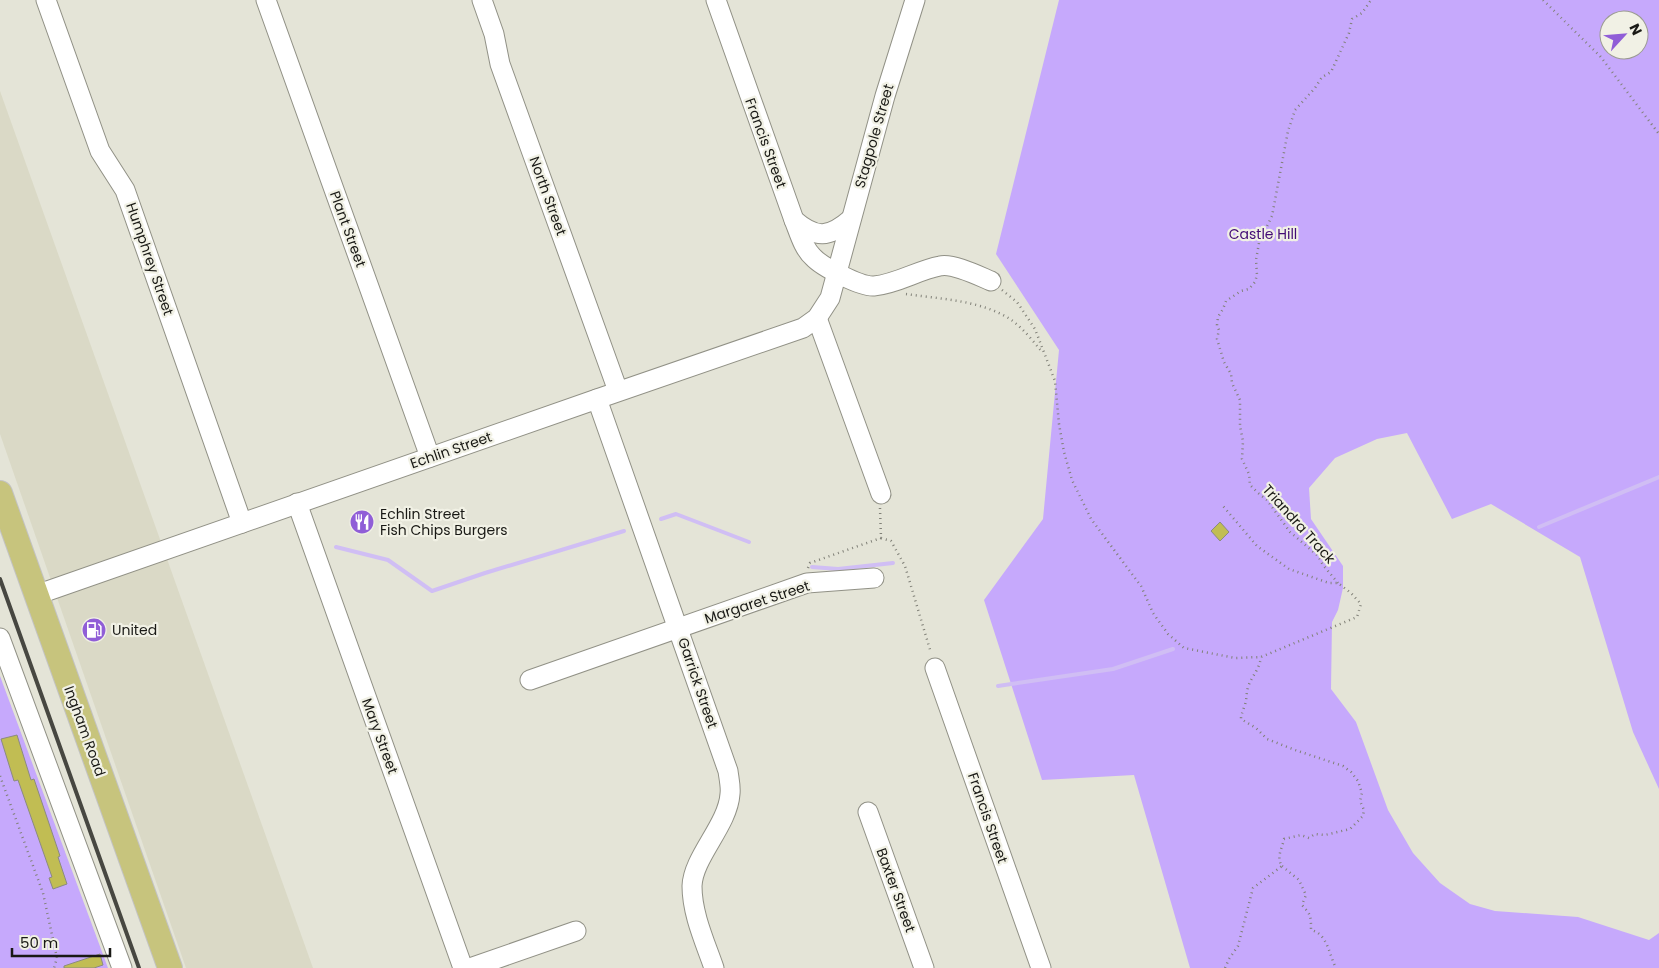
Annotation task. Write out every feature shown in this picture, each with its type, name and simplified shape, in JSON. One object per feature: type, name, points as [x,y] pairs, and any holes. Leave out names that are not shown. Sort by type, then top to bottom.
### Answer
[{"type":"main road","name":"Ingham Road","points":[[0,493],[170,968]]},
{"type":"street","name":"Humphrey Street","points":[[46,0],[100,151],[125,190],[242,523]]},
{"type":"street","name":"Plant Street","points":[[266,0],[430,457]]},
{"type":"street","name":"North Street","points":[[482,0],[494,34],[500,64],[618,392]]},
{"type":"street","name":"Francis Street","points":[[716,0],[802,242],[813,258],[837,273],[866,286],[875,286],[942,265],[967,271],[991,281]]},
{"type":"street","name":"Stagpole Street","points":[[837,273],[885,96],[914,0]]},
{"type":"street","points":[[794,220],[806,230],[815,234],[833,232],[852,219]]},
{"type":"street","name":"Echlin Street","points":[[36,595],[596,399],[790,334],[817,318],[830,298],[837,273]]},
{"type":"street","points":[[817,318],[881,494]]},
{"type":"street","name":"Garrick Street","points":[[596,399],[728,771],[730,795],[724,816],[699,862],[692,884],[694,907],[714,968]]},
{"type":"street","name":"Mary Street","points":[[297,503],[463,968]]},
{"type":"street","name":"Margaret Street","points":[[530,680],[807,583],[874,578]]},
{"type":"street","points":[[0,638],[122,968]]},
{"type":"street","name":"Francis Street","points":[[935,668],[1041,968]]},
{"type":"street","name":"Baxter Street","points":[[868,812],[924,968]]},
{"type":"street","points":[[470,968],[576,931]]},
{"type":"path","name":"Triandra Track","points":[[1338,583],[1318,556],[1290,532],[1267,500],[1250,485],[1242,459],[1243,441],[1240,426],[1240,400],[1232,383],[1231,374],[1218,347],[1219,330],[1217,325],[1218,317],[1226,301],[1240,291],[1249,289],[1255,282],[1259,243],[1272,216],[1288,131],[1295,110],[1322,77],[1332,72],[1349,33],[1352,19],[1362,13],[1371,0]]},
{"type":"path","points":[[1543,0],[1600,56],[1659,134]]},
{"type":"path","points":[[991,281],[1017,302],[1035,329],[1055,381],[1059,424],[1072,480],[1091,519],[1141,586],[1153,613],[1168,634],[1184,648],[1235,658],[1261,657],[1357,617],[1361,604],[1351,593],[1338,583],[1329,583],[1289,570],[1257,546],[1223,506]]},
{"type":"path","points":[[901,294],[981,306],[1010,319],[1044,354]]},
{"type":"path","points":[[881,494],[881,538]]},
{"type":"path","points":[[807,583],[807,571],[810,563],[881,538],[891,541],[905,566],[935,668]]},
{"type":"path","points":[[1261,657],[1257,671],[1252,676],[1240,719],[1256,728],[1267,739],[1343,766],[1354,776],[1362,793],[1360,802],[1364,810],[1363,816],[1356,825],[1350,829],[1325,835],[1315,834],[1309,838],[1301,835],[1284,840],[1279,860],[1282,866],[1299,880],[1306,895],[1302,905],[1310,915],[1311,930],[1320,934],[1329,948],[1336,968]]},
{"type":"path","points":[[0,776],[43,893],[57,958],[54,968]]},
{"type":"path","points":[[1225,968],[1238,946],[1253,888],[1282,866]]},
{"type":"shaded area","points":[[0,91],[313,968],[186,968],[0,434]]},
{"type":"green space","name":"Castle Hill","points":[[1059,0],[1659,0],[1659,789],[1633,732],[1580,557],[1491,504],[1452,519],[1407,433],[1377,439],[1335,458],[1309,488],[1311,519],[1343,566],[1343,588],[1338,610],[1332,622],[1331,689],[1356,722],[1388,810],[1413,853],[1440,883],[1470,904],[1495,911],[1578,917],[1649,940],[1659,933],[1659,968],[1190,968],[1134,775],[1042,780],[984,600],[1043,519],[1059,350],[996,254]]},
{"type":"green space","points":[[0,676],[108,968],[0,968]]},
{"type":"building","points":[[1220,522],[1229,532],[1220,541],[1211,531]]},
{"type":"building","points":[[17,735],[31,780],[34,779],[60,856],[58,857],[67,884],[53,889],[49,878],[52,877],[18,780],[14,781],[1,739]]},
{"type":"building","points":[[100,954],[103,965],[94,968],[64,968],[64,966]]},
{"type":"waterway","points":[[1539,527],[1659,477]]},
{"type":"waterway","points":[[661,519],[676,514],[749,542]]},
{"type":"waterway","points":[[336,547],[388,560],[432,591],[624,531]]},
{"type":"waterway","points":[[812,567],[838,569],[893,563]]},
{"type":"waterway","points":[[998,686],[1113,669],[1173,649]]},
{"type":"railway","points":[[0,579],[139,968]]},
{"type":"place","name":"Echlin Street Fish Chips Burgers","points":[[362,522]]},
{"type":"place","name":"United","points":[[94,630]]}]
